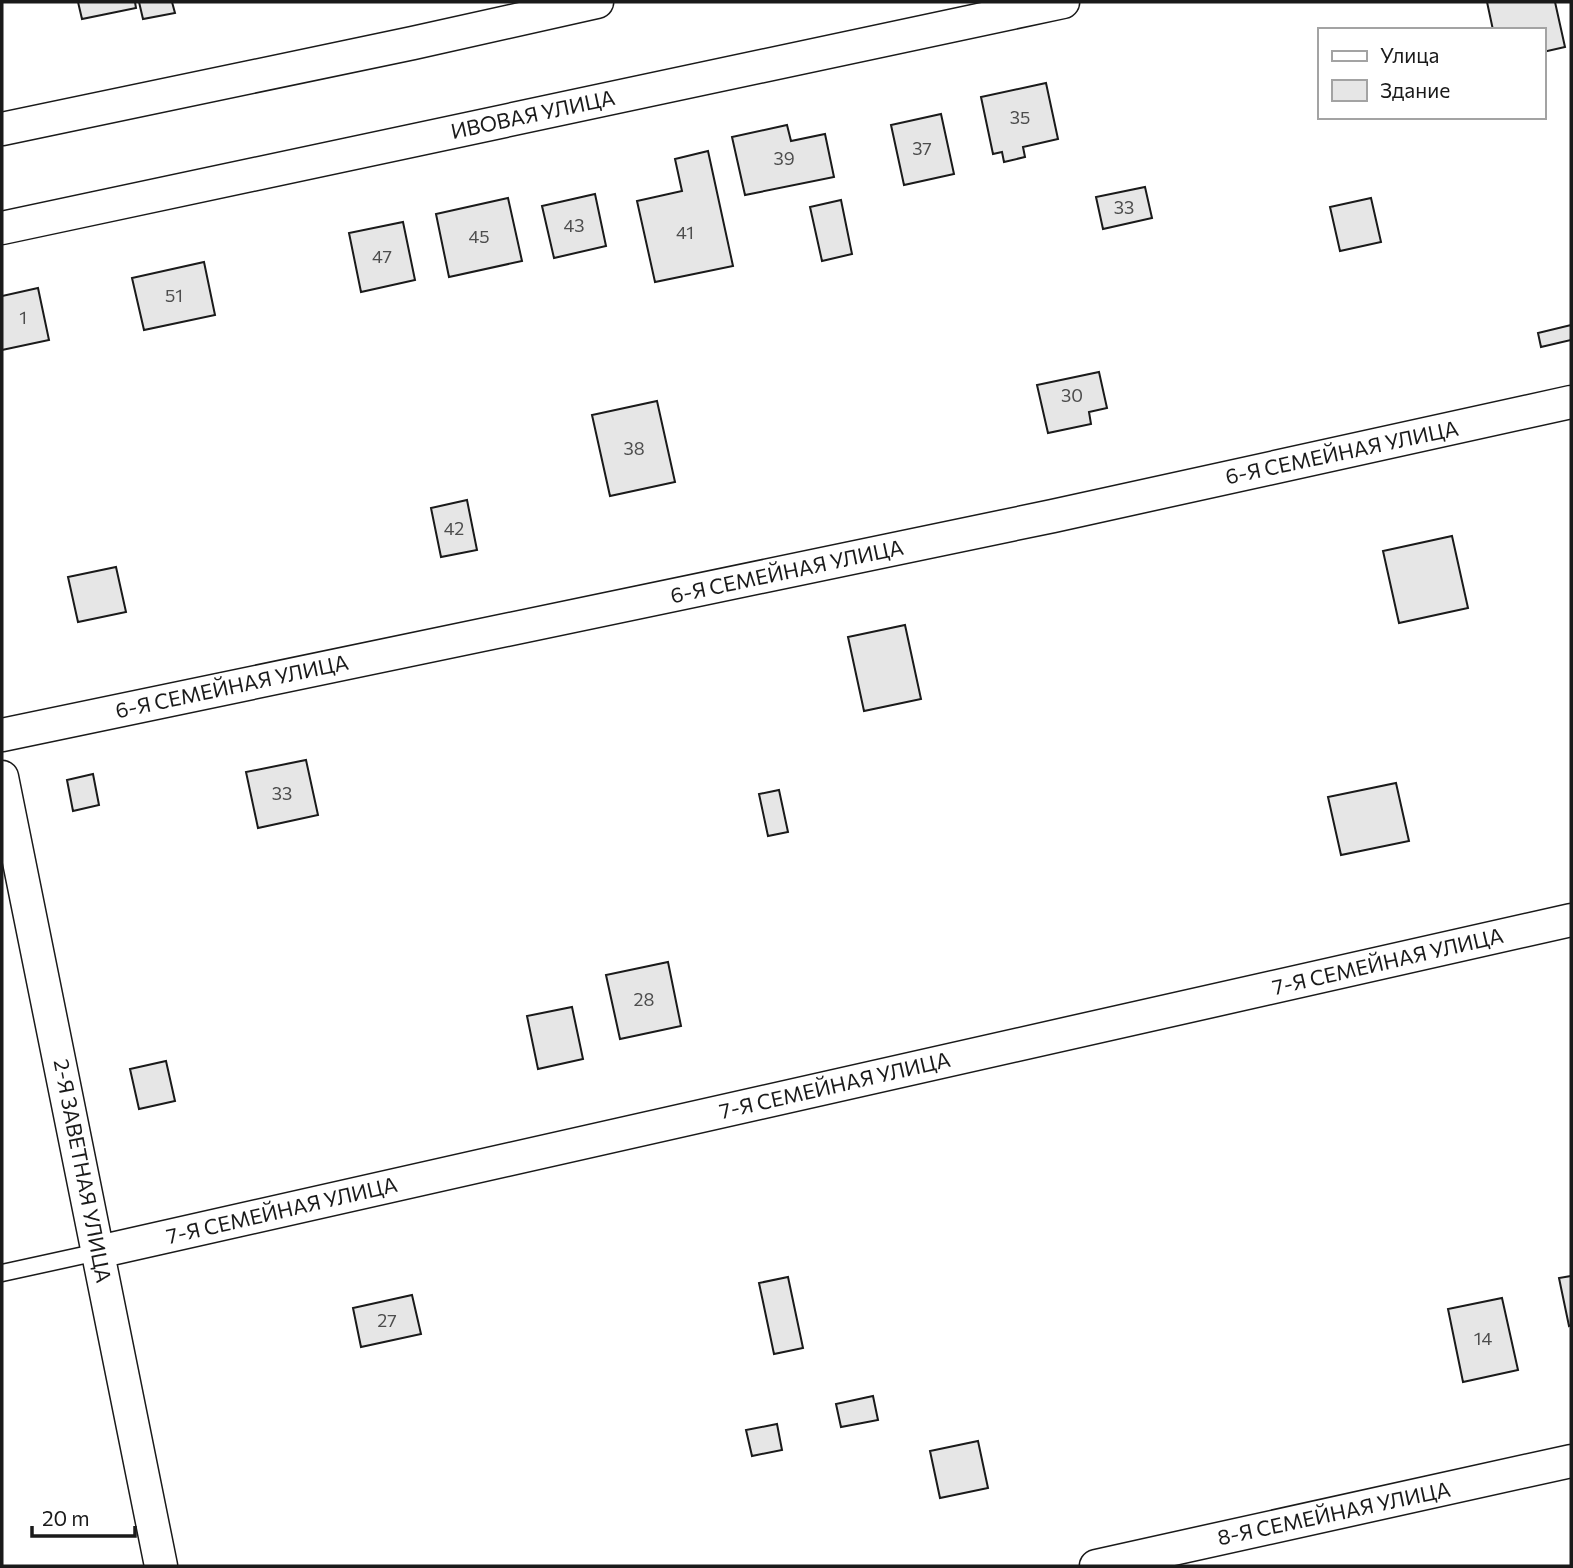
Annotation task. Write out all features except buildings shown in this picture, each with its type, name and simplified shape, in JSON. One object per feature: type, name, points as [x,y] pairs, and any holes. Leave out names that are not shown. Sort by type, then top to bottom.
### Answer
[{"type":"street","points":[[2,129],[597,2]]},
{"type":"street","name":"ИВОВАЯ УЛИЦА","points":[[2,228],[1063,2]]},
{"type":"street","name":"6-Я СЕМЕЙНАЯ УЛИЦА","points":[[2,735],[1053,516],[1571,402]]},
{"type":"street","name":"2-Я ЗАВЕТНАЯ УЛИЦА","points":[[2,777],[161,1566]]},
{"type":"street","name":"7-Я СЕМЕЙНАЯ УЛИЦА","points":[[99,1252],[1571,920]]},
{"type":"street","name":"8-Я СЕМЕЙНАЯ УЛИЦА","points":[[1096,1566],[1571,1461]]},
{"type":"lane","points":[[2,1273],[99,1252]]}]
